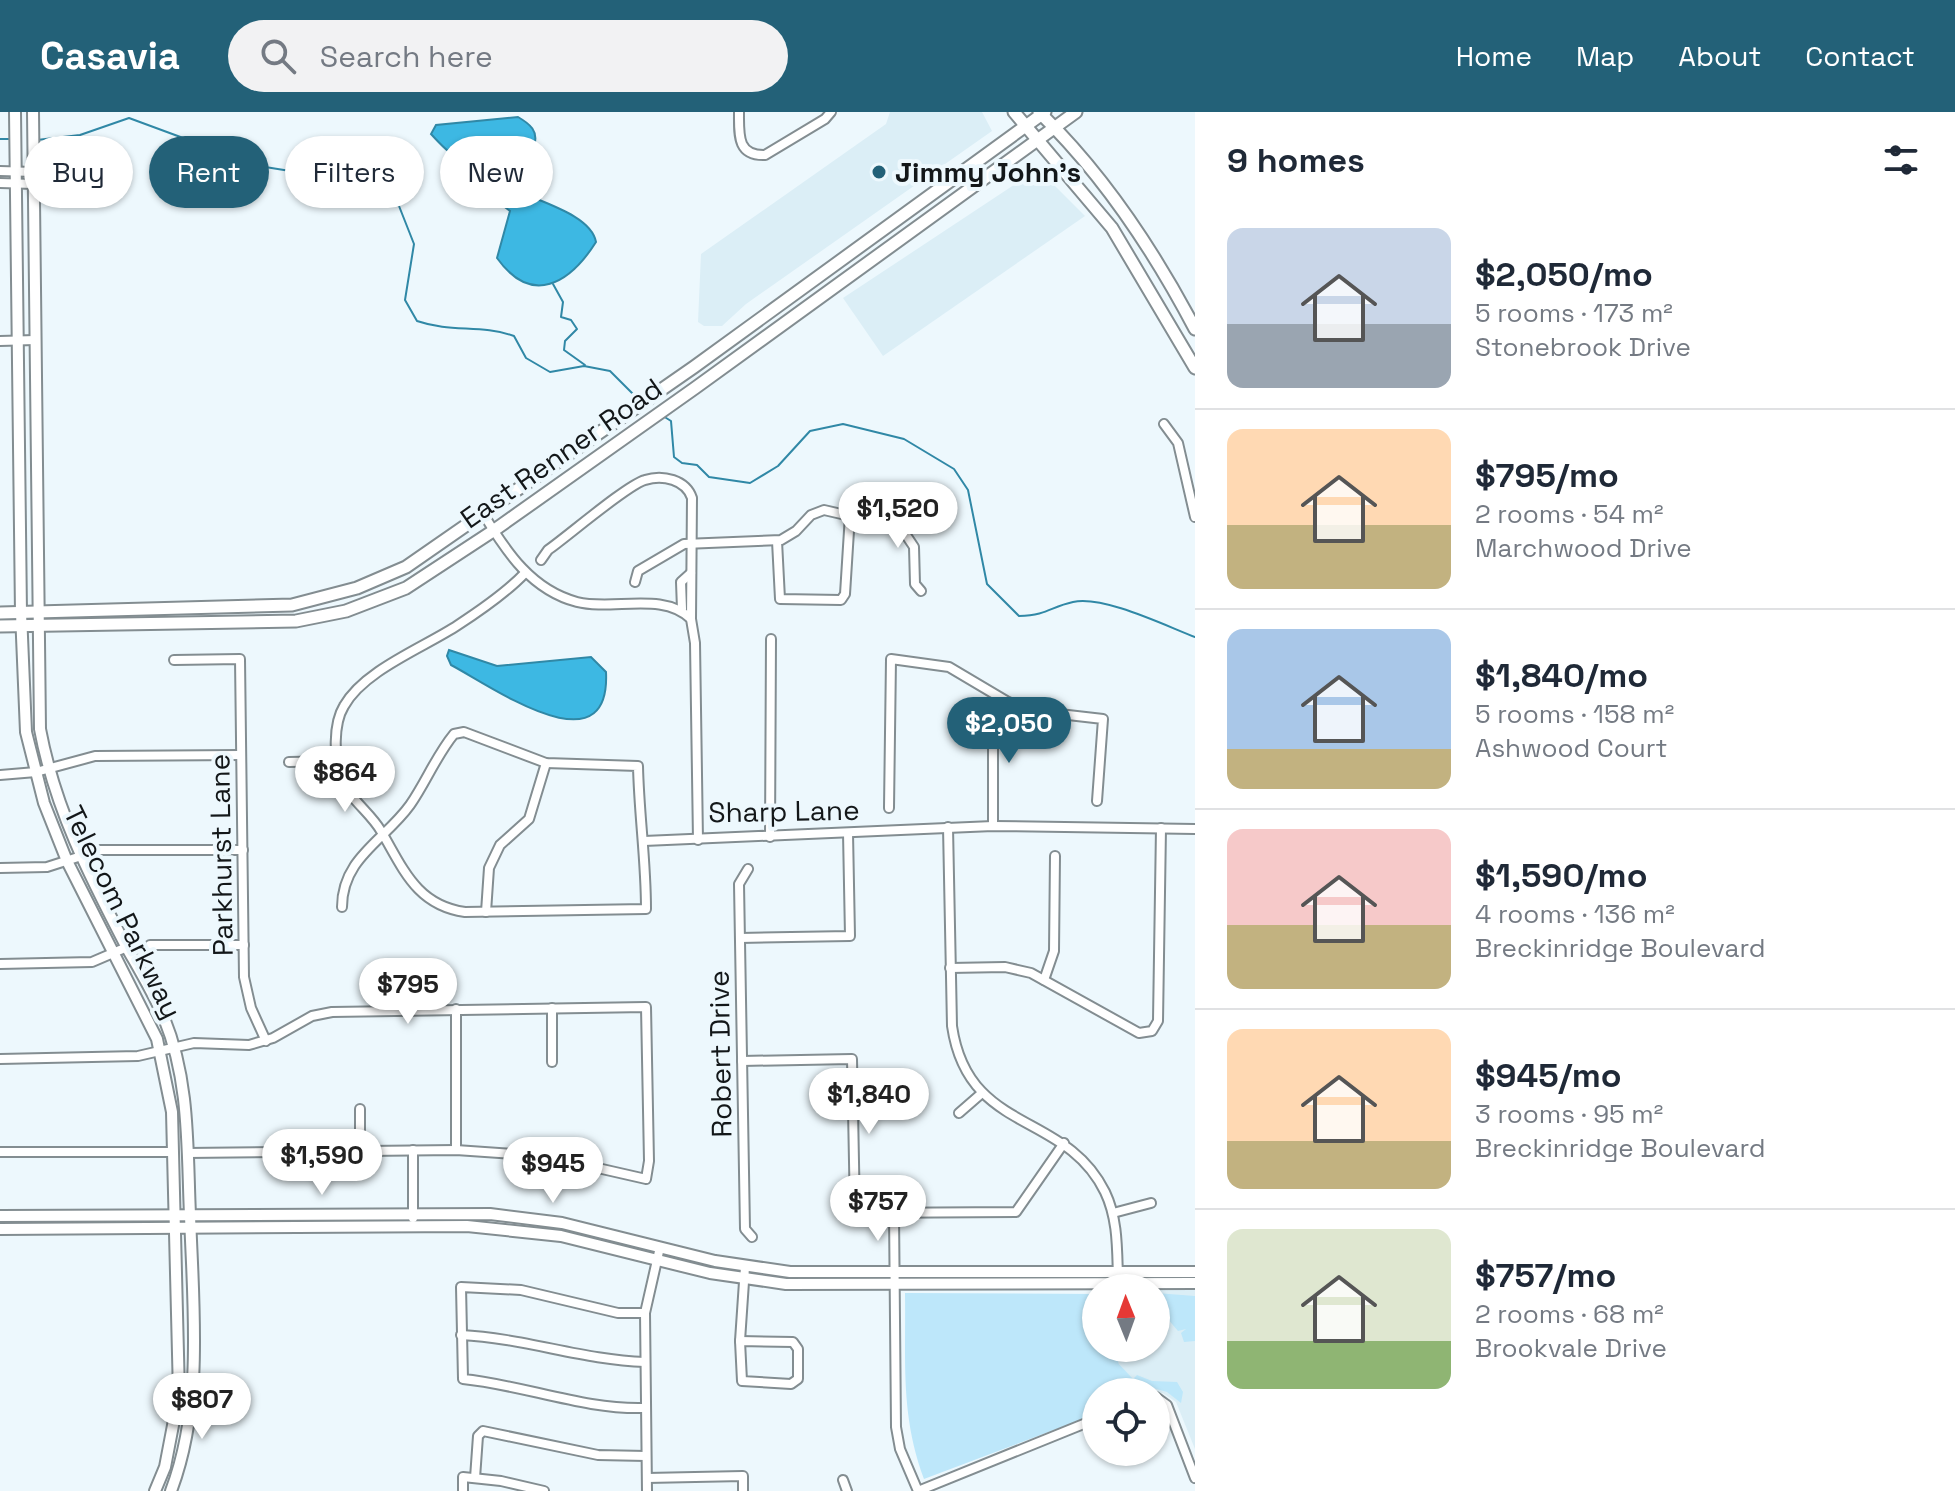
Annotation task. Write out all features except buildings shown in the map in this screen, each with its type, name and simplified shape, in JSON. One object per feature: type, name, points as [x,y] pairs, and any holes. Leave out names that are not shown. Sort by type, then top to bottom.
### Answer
[{"type":"main road","points":[[1014,112],[1112,228],[1195,368]]},
{"type":"main road","name":"East Renner Road","points":[[0,613],[21,613],[38,619],[268,623],[323,617],[406,588],[493,531],[704,382],[1076,112]]},
{"type":"main road","points":[[1042,113],[1141,237],[1195,329]]},
{"type":"main road","name":"East Renner Road","points":[[0,626],[21,626],[38,619],[270,606],[316,600],[357,588],[406,567],[694,367],[1042,113]]},
{"type":"main road","points":[[876,234],[885,248]]},
{"type":"main road","points":[[694,367],[704,382]]},
{"type":"street","name":"Telecom Parkway","points":[[15,112],[24,706],[36,772],[67,861],[161,1051],[172,1112],[178,1407],[155,1491]]},
{"type":"street","points":[[739,112],[740,143],[745,151],[754,155],[765,155],[825,119],[831,112]]},
{"type":"street","name":"Telecom Parkway","points":[[33,115],[34,136]]},
{"type":"street","points":[[0,171],[16,166],[24,169]]},
{"type":"street","points":[[0,183],[24,184]]},
{"type":"street","name":"Telecom Parkway","points":[[34,208],[40,729],[49,768],[80,856],[157,1002],[174,1047],[182,1084],[190,1215],[191,1408],[171,1491]]},
{"type":"street","points":[[0,341],[35,340]]},
{"type":"street","points":[[1164,424],[1178,443],[1195,517]]},
{"type":"street","points":[[541,560],[548,550],[645,480],[675,480],[690,492],[693,543],[691,573],[681,582],[682,609]]},
{"type":"street","points":[[635,582],[638,571],[672,549],[693,543],[777,541],[791,535],[807,517],[819,511],[896,527],[914,547],[915,584],[921,591]]},
{"type":"street","points":[[484,515],[525,573],[546,589],[579,603],[671,605],[682,609],[691,619]]},
{"type":"street","points":[[777,541],[780,599],[843,599],[850,515]]},
{"type":"street","points":[[342,907],[344,888],[353,865],[383,834],[405,811],[443,747],[459,732],[546,763],[638,766],[646,909],[456,911],[433,901],[397,864],[383,834],[348,792],[337,761],[337,725],[351,696],[423,643],[457,626],[525,573]]},
{"type":"street","name":"Sharp Lane","points":[[691,573],[698,840],[993,826],[1195,829]]},
{"type":"street","points":[[770,837],[771,639]]},
{"type":"street","name":"Parkhurst Lane","points":[[174,660],[240,659],[247,995],[266,1041]]},
{"type":"street","points":[[889,808],[891,659],[949,667],[1008,702],[1042,712],[1103,719],[1097,801]]},
{"type":"street","points":[[993,826],[993,742],[1008,702]]},
{"type":"street","points":[[0,775],[36,772],[95,756],[241,755]]},
{"type":"street","points":[[289,762],[337,761]]},
{"type":"street","points":[[486,912],[489,868],[500,845],[529,819],[546,763]]},
{"type":"street","points":[[948,827],[954,1036],[964,1066],[982,1093],[1009,1116],[1064,1143],[1090,1167],[1113,1213],[1118,1274]]},
{"type":"street","points":[[950,968],[1005,967],[1044,980],[1139,1033],[1152,1031],[1158,1021],[1161,828]]},
{"type":"street","points":[[740,938],[850,936],[848,833]]},
{"type":"street","points":[[644,841],[698,840]]},
{"type":"street","points":[[0,868],[47,867],[80,856],[122,849],[243,850]]},
{"type":"street","points":[[1044,980],[1054,951],[1055,856]]},
{"type":"street","name":"Robert Drive","points":[[748,869],[739,884],[745,1229],[752,1237]]},
{"type":"street","points":[[150,945],[244,945]]},
{"type":"street","points":[[0,964],[81,963],[115,954],[127,947]]},
{"type":"street","points":[[0,1059],[107,1058],[206,1043],[236,1046],[266,1041],[324,1013],[646,1007],[649,1161],[646,1179],[545,1156],[456,1150],[187,1153]]},
{"type":"street","points":[[552,1008],[552,1062]]},
{"type":"street","points":[[456,1009],[456,1150]]},
{"type":"street","points":[[742,1061],[852,1059],[855,1213],[1016,1212],[1064,1143]]},
{"type":"street","points":[[959,1113],[982,1093]]},
{"type":"street","points":[[360,1109],[360,1151]]},
{"type":"street","points":[[413,1150],[413,1225]]},
{"type":"street","points":[[0,1152],[173,1152]]},
{"type":"street","points":[[1113,1213],[1151,1203]]},
{"type":"street","points":[[894,1278],[745,1267],[658,1252],[531,1232],[413,1225],[4,1229],[4,1216],[413,1213],[514,1216],[562,1223],[658,1252],[743,1279],[786,1284],[894,1278],[1082,1278]]},
{"type":"street","points":[[894,1213],[898,1439],[918,1491],[1082,1425]]},
{"type":"street","points":[[647,1491],[645,1313],[658,1252]]},
{"type":"street","points":[[740,1341],[793,1342],[798,1349],[798,1379],[791,1384],[742,1381],[740,1341],[745,1267]]},
{"type":"street","points":[[1169,1274],[1195,1272]]},
{"type":"street","points":[[1170,1281],[1195,1283]]},
{"type":"street","points":[[645,1313],[618,1313],[521,1290],[461,1287],[463,1379],[524,1387],[602,1406],[645,1408]]},
{"type":"street","points":[[461,1335],[517,1339],[618,1361],[645,1362]]},
{"type":"street","points":[[178,1407],[191,1408]]},
{"type":"street","points":[[1170,1413],[1195,1478]]},
{"type":"street","points":[[475,1478],[478,1436],[483,1431],[598,1455],[646,1456]]},
{"type":"street","points":[[647,1478],[743,1476],[743,1491]]},
{"type":"street","points":[[463,1491],[463,1477],[544,1491]]},
{"type":"street","points":[[843,1480],[847,1491]]},
{"type":"shaded area","points":[[890,112],[982,112],[992,131],[746,304],[722,326],[704,326],[698,322],[701,254],[886,124]]},
{"type":"shaded area","points":[[1023,179],[1048,179],[1085,216],[883,356],[843,298]]},
{"type":"shaded area","points":[[1195,1281],[1195,1449],[1176,1402],[1170,1398],[1170,1378],[1131,1378],[1118,1362],[1170,1362],[1170,1285]]},
{"type":"shaded area","points":[[905,1293],[1082,1294],[1082,1362],[1118,1362],[1132,1378],[1082,1378],[1082,1419],[924,1479],[911,1432],[905,1365]]},
{"type":"shaded area","points":[[1170,1294],[1195,1296],[1195,1341],[1184,1342],[1181,1333],[1186,1329],[1178,1331],[1170,1322]]},
{"type":"shaded area","points":[[1170,1382],[1177,1382],[1183,1392],[1181,1403],[1170,1394]]},
{"type":"water","points":[[518,117],[532,128],[535,136],[440,136],[440,143],[431,134],[436,125]]},
{"type":"water","points":[[553,206],[584,224],[596,242],[574,269],[562,278],[550,284],[524,282],[510,273],[497,258],[510,211],[506,208]]},
{"type":"water","points":[[449,650],[497,666],[591,657],[606,672],[602,701],[589,716],[569,719],[544,714],[451,665],[447,656]]},
{"type":"waterway","points":[[71,136],[129,118],[259,166],[365,183],[399,206],[414,244],[405,300],[417,321],[514,336],[526,358],[550,372],[584,366],[610,371],[638,399]]},
{"type":"waterway","points":[[0,139],[11,139]]},
{"type":"waterway","points":[[553,284],[563,302],[561,317],[571,320],[577,329],[565,341],[564,350],[585,365]]},
{"type":"waterway","points":[[663,416],[671,421],[674,457],[682,463],[697,465],[709,477],[750,483],[778,466],[810,431],[843,424],[904,439],[954,469],[968,490],[987,584],[1019,616],[1086,601],[1117,607],[1195,637]]},
{"type":"place","name":"Jimmy John's","points":[[879,172]]}]
